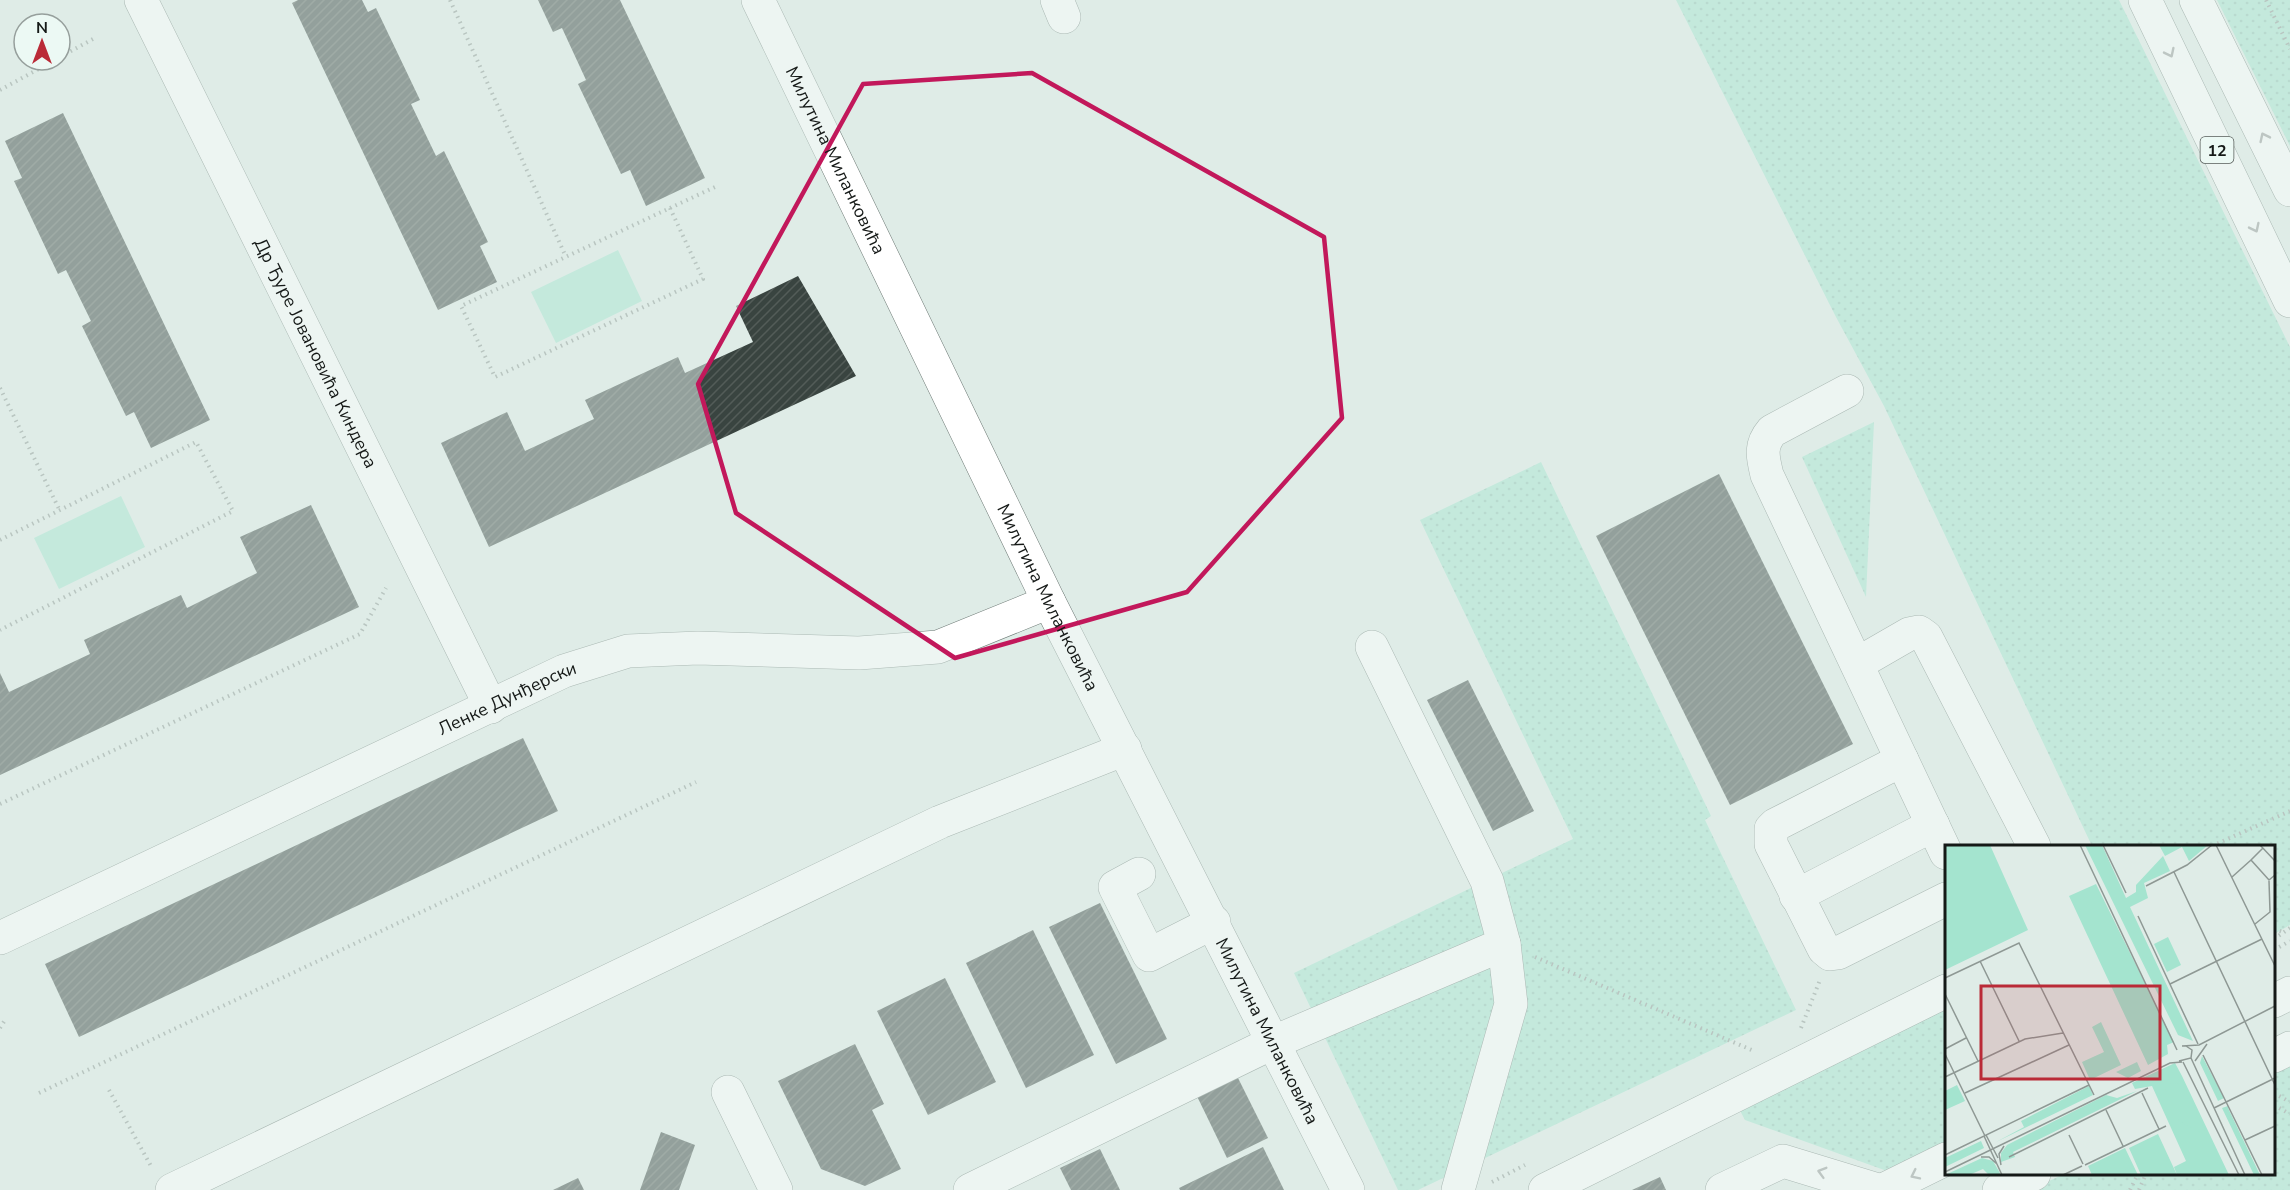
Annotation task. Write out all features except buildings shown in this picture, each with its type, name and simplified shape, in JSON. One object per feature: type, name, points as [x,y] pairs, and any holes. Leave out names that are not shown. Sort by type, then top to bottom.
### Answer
[{"type":"street","name":"Др Ђуре Јовановића Киндера","points":[[141,0],[491,707]]},
{"type":"street","name":"Милутина Миланковића","points":[[758,0],[1049,602],[1214,921],[1348,1190]]},
{"type":"street","name":"12","points":[[2145,0],[2290,301]]},
{"type":"street","points":[[2196,0],[2290,190]]},
{"type":"street","points":[[1796,896],[1940,839],[1767,476],[1763,449],[1765,439],[1772,431],[1847,391]]},
{"type":"street","name":"Ленке Дунђерски","points":[[0,938],[564,671],[628,651],[698,648],[859,653],[938,647],[1049,602]]},
{"type":"street","points":[[1857,664],[1909,634],[1918,632],[1926,637],[2033,845]]},
{"type":"street","points":[[1372,647],[1487,881],[1504,944],[1511,1004],[1458,1190]]},
{"type":"street","points":[[163,1182],[940,822],[1125,749]]},
{"type":"street","points":[[1902,760],[1775,825],[1771,829],[1771,844],[1824,949],[1830,954],[1838,953],[1945,901]]},
{"type":"street","points":[[1139,874],[1115,887],[1149,955],[1214,921]]},
{"type":"street","points":[[970,1190],[1274,1042],[1504,944]]},
{"type":"street","points":[[1545,1190],[1945,992]]},
{"type":"street","points":[[2275,1000],[2290,993]]},
{"type":"street","points":[[2275,1056],[2290,1048]]},
{"type":"street","points":[[728,1092],[776,1190]]},
{"type":"street","points":[[1883,1190],[1945,1160]]},
{"type":"street","points":[[1722,1190],[1783,1161],[1878,1190]]},
{"type":"street","points":[[1999,1190],[2030,1175]]},
{"type":"path","points":[[450,0],[566,257]]},
{"type":"path","points":[[2266,0],[2290,49]]},
{"type":"path","points":[[72,50],[93,39]]},
{"type":"path","points":[[0,90],[33,72]]},
{"type":"path","points":[[670,208],[704,279],[495,377],[461,306],[670,208],[716,187]]},
{"type":"path","points":[[0,388],[60,511]]},
{"type":"path","points":[[0,540],[196,442],[233,511],[0,630]]},
{"type":"path","points":[[0,804],[360,634],[386,588]]},
{"type":"path","points":[[39,1093],[696,782]]},
{"type":"path","points":[[2214,845],[2290,811]]},
{"type":"path","points":[[2275,938],[2290,928]]},
{"type":"path","points":[[2275,929],[2283,932]]},
{"type":"path","points":[[2275,949],[2290,941]]},
{"type":"path","points":[[1504,944],[1754,1051]]},
{"type":"path","points":[[1801,1028],[1830,954]]},
{"type":"path","points":[[0,1028],[5,1020]]},
{"type":"path","points":[[109,1090],[163,1182]]},
{"type":"path","points":[[2275,1094],[2290,1102]]},
{"type":"path","points":[[2275,1106],[2290,1114]]},
{"type":"path","points":[[2130,1190],[2137,1175]]},
{"type":"path","points":[[2139,1190],[2145,1175]]},
{"type":"highlighted area","points":[[1032,73],[1324,237],[1342,418],[1187,592],[955,658],[736,513],[698,384],[863,84]]},
{"type":"green space","points":[[1676,0],[2119,0],[2290,347],[2290,925],[2275,933],[2275,845],[2092,845],[1884,406],[1836,317]]},
{"type":"green space","points":[[2217,0],[2290,0],[2290,146]]},
{"type":"green space","points":[[618,250],[642,301],[556,343],[531,292]]},
{"type":"green space","points":[[1874,422],[1866,597],[1802,457]]},
{"type":"green space","points":[[1541,462],[1711,816],[1705,820],[1796,1010],[1418,1190],[1398,1190],[1294,973],[1573,839],[1420,520]]},
{"type":"green space","points":[[121,496],[145,547],[59,589],[34,538]]},
{"type":"green space","points":[[1945,1001],[1945,1142],[1887,1171],[1745,1120],[1736,1103]]},
{"type":"green space","points":[[2290,1064],[2290,1190],[2030,1190],[2062,1175],[2275,1175],[2275,1072]]}]
